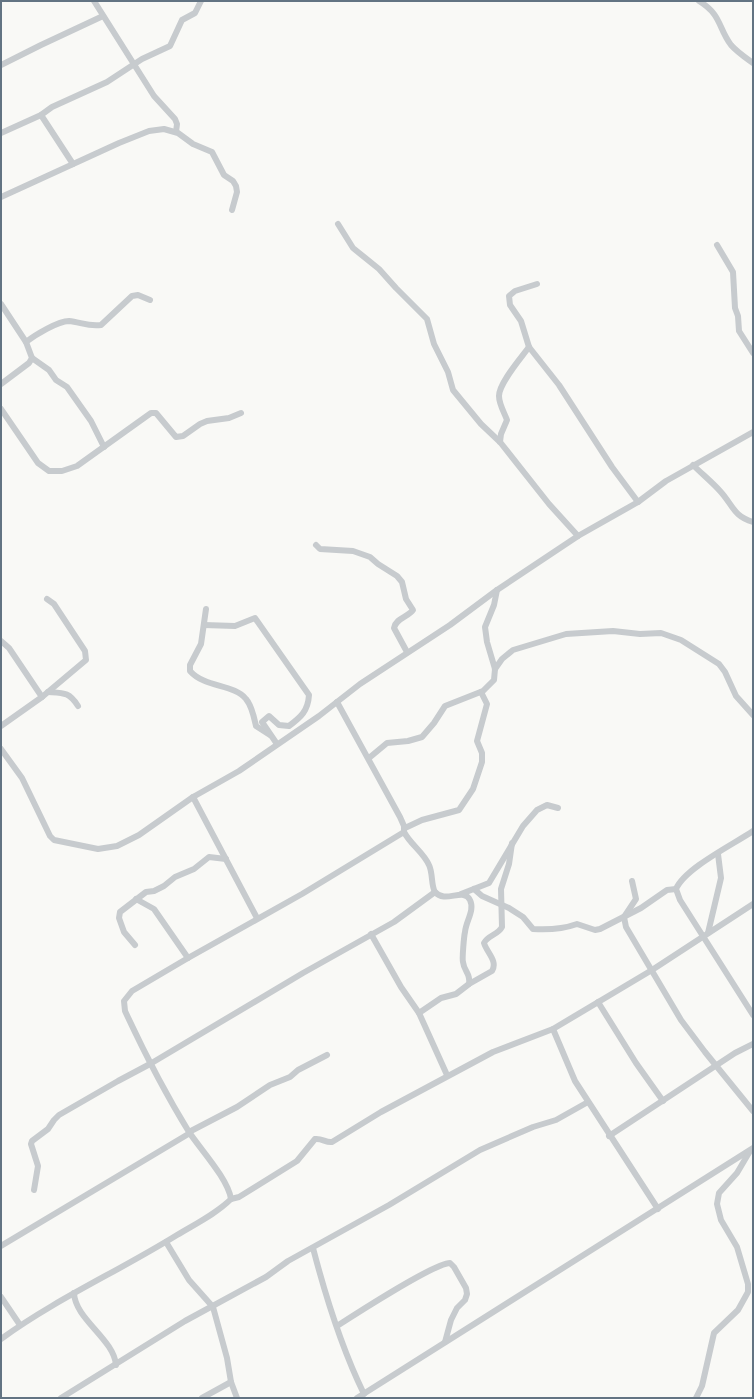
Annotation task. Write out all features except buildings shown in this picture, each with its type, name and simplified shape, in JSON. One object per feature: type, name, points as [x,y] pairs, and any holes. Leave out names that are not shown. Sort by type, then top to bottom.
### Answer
[{"type":"street","points":[[94,1],[154,96],[175,119],[178,124],[176,132]]},
{"type":"street","points":[[1,133],[41,115],[52,107],[107,82],[142,59],[170,46],[182,20],[195,13],[201,1]]},
{"type":"street","points":[[701,2],[711,10],[720,21],[732,46],[753,63]]},
{"type":"street","points":[[1,66],[40,44],[103,16]]},
{"type":"street","points":[[41,115],[73,164]]},
{"type":"street","points":[[1,197],[118,143],[149,131],[164,128],[176,132],[193,144],[212,152],[224,175],[236,186],[237,192],[232,210]]},
{"type":"street","points":[[338,224],[354,248],[379,269],[427,319],[434,344],[448,372],[453,390],[481,424],[500,442],[549,504],[578,536]]},
{"type":"street","points":[[717,245],[733,272],[735,308],[738,316],[739,331],[753,352]]},
{"type":"street","points":[[537,284],[515,291],[509,296],[510,305],[523,326],[529,347],[559,385],[612,467],[638,502]]},
{"type":"street","points":[[26,342],[36,334],[66,321],[87,325],[100,325],[132,296],[138,295],[150,300]]},
{"type":"street","points":[[1,304],[26,342],[32,358],[49,370],[56,380],[67,387],[91,421],[104,447]]},
{"type":"street","points":[[500,442],[501,434],[507,420],[499,401],[499,394],[503,384],[529,347]]},
{"type":"street","points":[[1,384],[29,363],[32,358]]},
{"type":"street","points":[[1,409],[38,463],[49,471],[62,471],[77,466],[151,413],[156,413],[160,416],[176,437],[183,436],[206,421],[229,418],[241,413]]},
{"type":"street","points":[[1,749],[22,778],[50,836],[60,842],[98,849],[117,846],[139,834],[193,797],[239,771],[360,684],[450,625],[497,590],[578,536],[638,502],[666,481],[753,432]]},
{"type":"street","points":[[693,465],[721,491],[734,512],[743,519],[753,522]]},
{"type":"street","points":[[316,544],[320,549],[353,551],[370,557],[397,576],[402,582],[406,598],[413,610],[408,615],[398,620],[394,628],[407,652]]},
{"type":"street","points":[[369,758],[387,743],[408,741],[422,737],[445,706],[481,692],[494,680],[495,669],[487,642],[485,627],[494,605],[497,590]]},
{"type":"street","points":[[1,726],[42,697],[86,660],[85,651],[54,604],[47,599]]},
{"type":"street","points":[[206,609],[201,644],[190,665],[190,671],[209,684],[237,692],[246,699],[252,708],[256,726],[272,735]]},
{"type":"street","points":[[204,625],[235,626],[255,618],[309,695],[309,704],[304,716],[289,726],[279,725],[269,716],[263,719],[262,722],[277,744]]},
{"type":"street","points":[[495,669],[502,659],[513,650],[566,634],[621,631],[640,634],[661,633],[681,640],[719,664],[725,672],[736,696],[753,715]]},
{"type":"street","points":[[1,641],[9,648],[42,697]]},
{"type":"street","points":[[48,692],[67,694],[73,698],[78,706]]},
{"type":"street","points":[[230,1199],[227,1187],[189,1132],[150,1064],[125,1011],[125,998],[132,991],[257,918],[302,894],[404,830],[422,820],[459,810],[472,789],[480,772],[483,758],[477,742],[487,704],[481,692]]},
{"type":"street","points":[[337,702],[369,758],[409,842],[426,858],[431,870],[432,886],[435,892],[445,897],[461,894],[488,883],[493,878],[512,843],[537,810],[547,805],[558,808]]},
{"type":"street","points":[[193,797],[257,918]]},
{"type":"street","points":[[474,889],[482,896],[523,917],[533,928],[542,930],[567,928],[577,924],[595,930],[600,929],[624,917],[667,890],[676,889],[680,883],[699,866],[753,831]]},
{"type":"street","points":[[419,1012],[441,998],[456,994],[469,984],[492,971],[494,963],[484,943],[487,939],[500,932],[502,926],[500,904],[502,880],[507,874],[512,843]]},
{"type":"street","points":[[706,934],[721,878],[718,854]]},
{"type":"street","points":[[135,945],[124,932],[119,918],[120,912],[136,898],[146,892],[154,891],[164,886],[175,876],[194,869],[209,857],[226,859]]},
{"type":"street","points":[[632,881],[636,898],[624,917],[626,927],[681,1020],[753,1111]]},
{"type":"street","points":[[676,889],[680,900],[706,934],[753,1015]]},
{"type":"street","points":[[34,1190],[38,1166],[31,1144],[36,1137],[48,1129],[59,1115],[150,1064],[394,922],[435,892]]},
{"type":"street","points":[[461,894],[467,895],[472,908],[466,923],[462,961],[470,975],[469,984]]},
{"type":"street","points":[[136,898],[154,909],[188,958]]},
{"type":"street","points":[[1,1339],[20,1325],[166,1242],[217,1210],[230,1199],[239,1197],[297,1161],[316,1139],[332,1142],[447,1076],[493,1052],[552,1029],[652,970],[753,904]]},
{"type":"street","points":[[371,934],[402,987],[419,1012],[447,1076]]},
{"type":"street","points":[[598,1002],[607,1013],[636,1063],[663,1101]]},
{"type":"street","points":[[552,1029],[575,1081],[609,1136],[658,1209]]},
{"type":"street","points":[[609,1136],[735,1053],[753,1044]]},
{"type":"street","points":[[1,1246],[189,1132],[237,1107],[264,1088],[290,1078],[298,1070],[327,1055]]},
{"type":"street","points":[[61,1398],[185,1321],[214,1307],[266,1277],[288,1261],[313,1248],[334,1234],[389,1205],[480,1150],[533,1127],[556,1120],[588,1102]]},
{"type":"street","points":[[357,1398],[752,1149]]},
{"type":"street","points":[[696,1398],[702,1386],[714,1333],[738,1310],[748,1292],[748,1284],[737,1246],[721,1220],[717,1204],[719,1193],[736,1173],[752,1149]]},
{"type":"street","points":[[166,1242],[189,1280],[214,1307],[227,1358],[231,1382],[237,1398]]},
{"type":"street","points":[[313,1248],[325,1296],[354,1373],[364,1394]]},
{"type":"street","points":[[336,1326],[403,1286],[441,1265],[450,1263],[454,1267],[466,1288],[467,1294],[466,1300],[457,1308],[451,1320],[445,1342]]},
{"type":"street","points":[[74,1293],[75,1300],[89,1323],[112,1350],[115,1356],[116,1365]]},
{"type":"street","points":[[1,1297],[20,1325]]},
{"type":"street","points":[[202,1398],[231,1382]]}]
